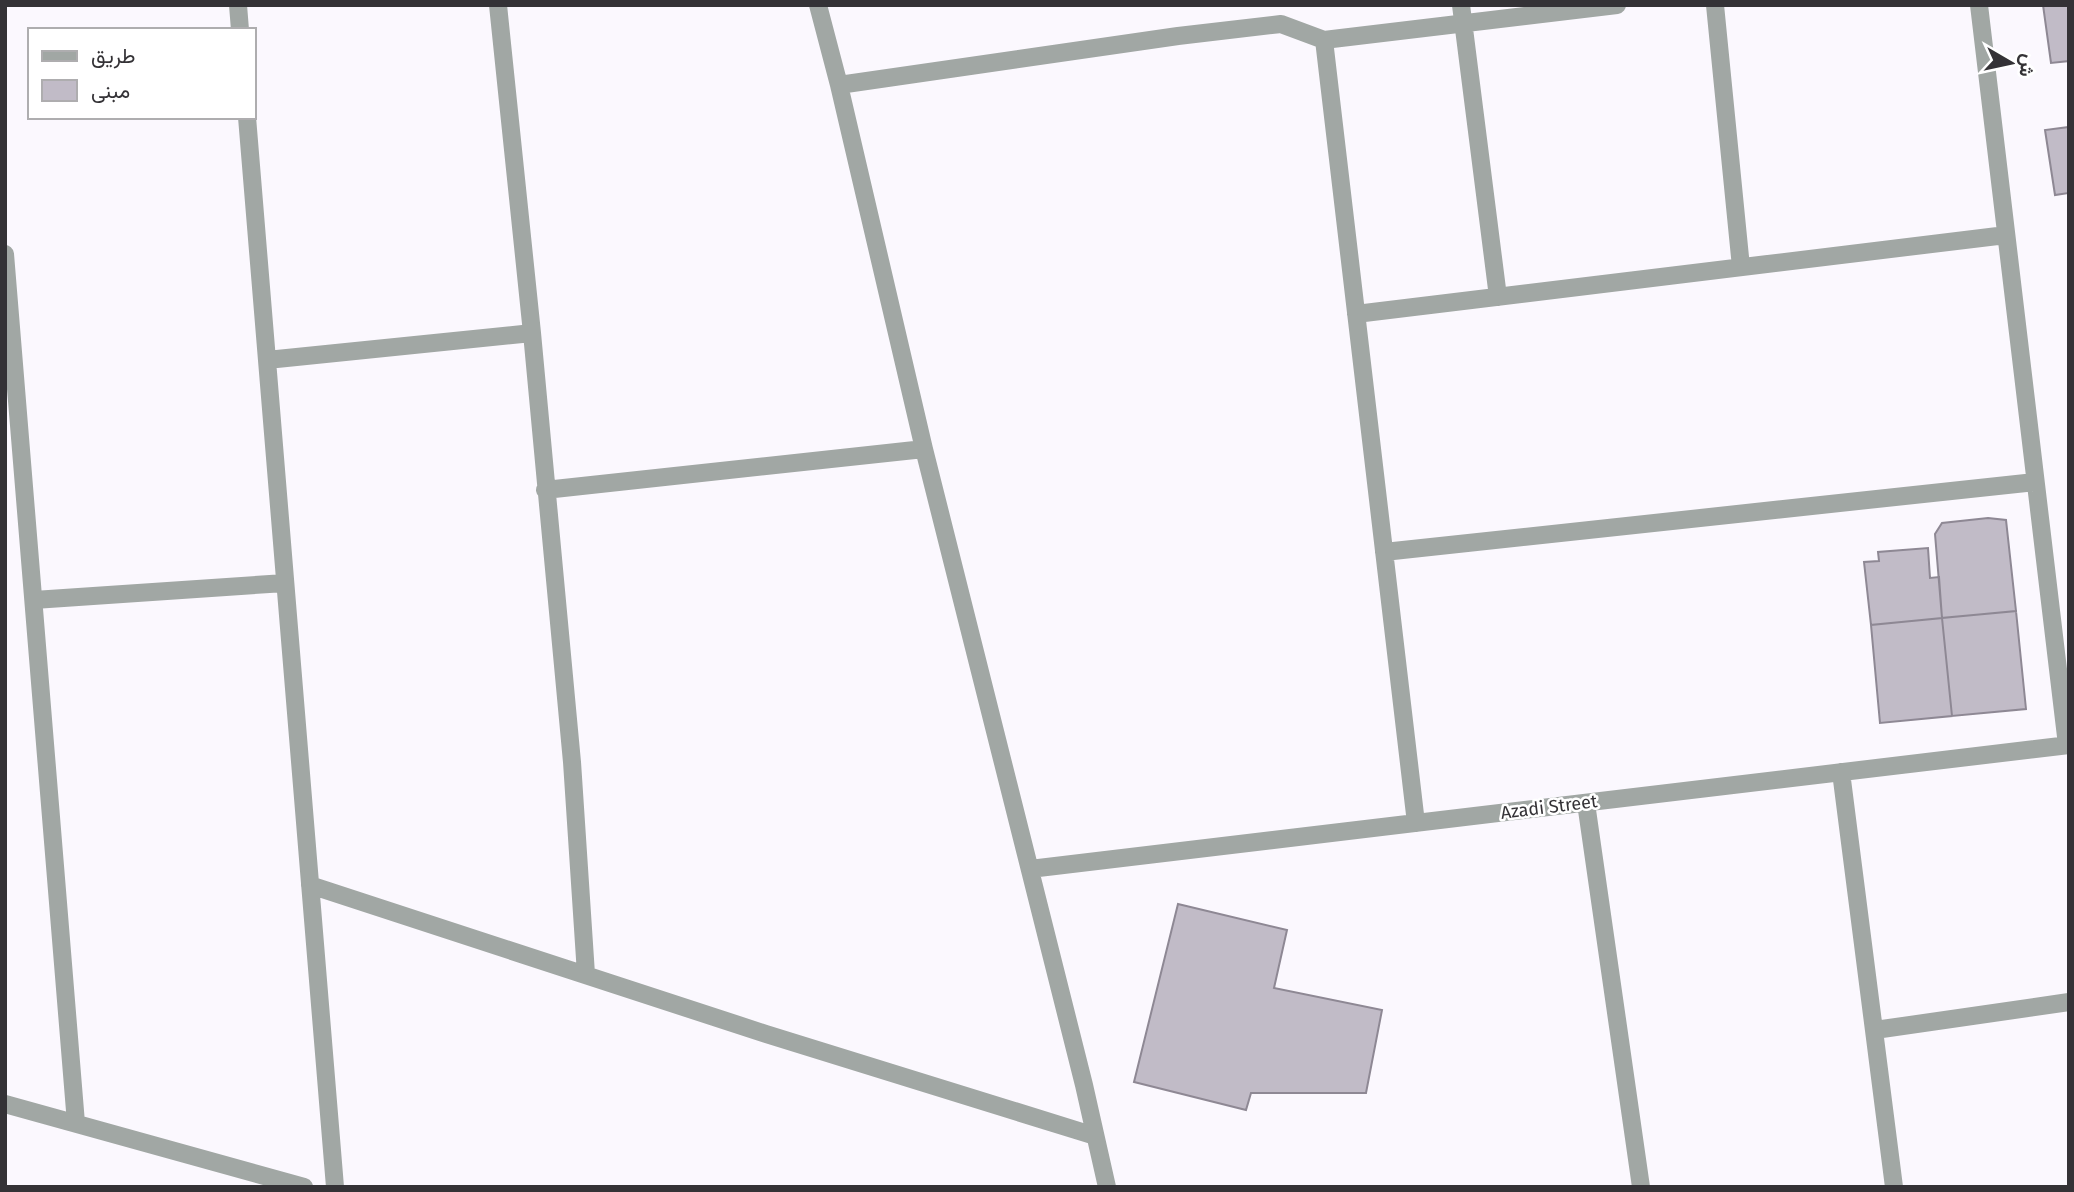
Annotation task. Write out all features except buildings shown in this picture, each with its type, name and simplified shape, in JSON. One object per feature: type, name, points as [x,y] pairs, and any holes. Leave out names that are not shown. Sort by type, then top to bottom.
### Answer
[{"type":"street","points":[[238,5],[240,28]]},
{"type":"street","points":[[498,5],[572,762],[586,974]]},
{"type":"street","points":[[818,5],[924,449],[1084,1085],[1107,1187]]},
{"type":"street","points":[[1461,5],[1498,297]]},
{"type":"street","points":[[839,85],[1178,36],[1281,24],[1324,40],[1617,5]]},
{"type":"street","points":[[1715,5],[1741,267]]},
{"type":"street","points":[[1979,5],[2068,745]]},
{"type":"street","points":[[1324,40],[1416,823]]},
{"type":"street","points":[[247,119],[335,1187]]},
{"type":"street","points":[[1356,314],[2006,235]]},
{"type":"street","points":[[5,254],[76,1124]]},
{"type":"street","points":[[267,360],[532,333]]},
{"type":"street","points":[[545,490],[924,449]]},
{"type":"street","points":[[1384,552],[2035,482]]},
{"type":"street","points":[[34,600],[285,583]]},
{"type":"street","name":"Azadi Street","points":[[1030,869],[2068,745]]},
{"type":"street","points":[[1841,772],[1895,1187]]},
{"type":"street","points":[[1586,803],[1642,1187]]},
{"type":"street","points":[[310,885],[766,1034],[1095,1136]]},
{"type":"street","points":[[1875,1030],[2069,1002]]},
{"type":"street","points":[[5,1104],[304,1187]]}]
